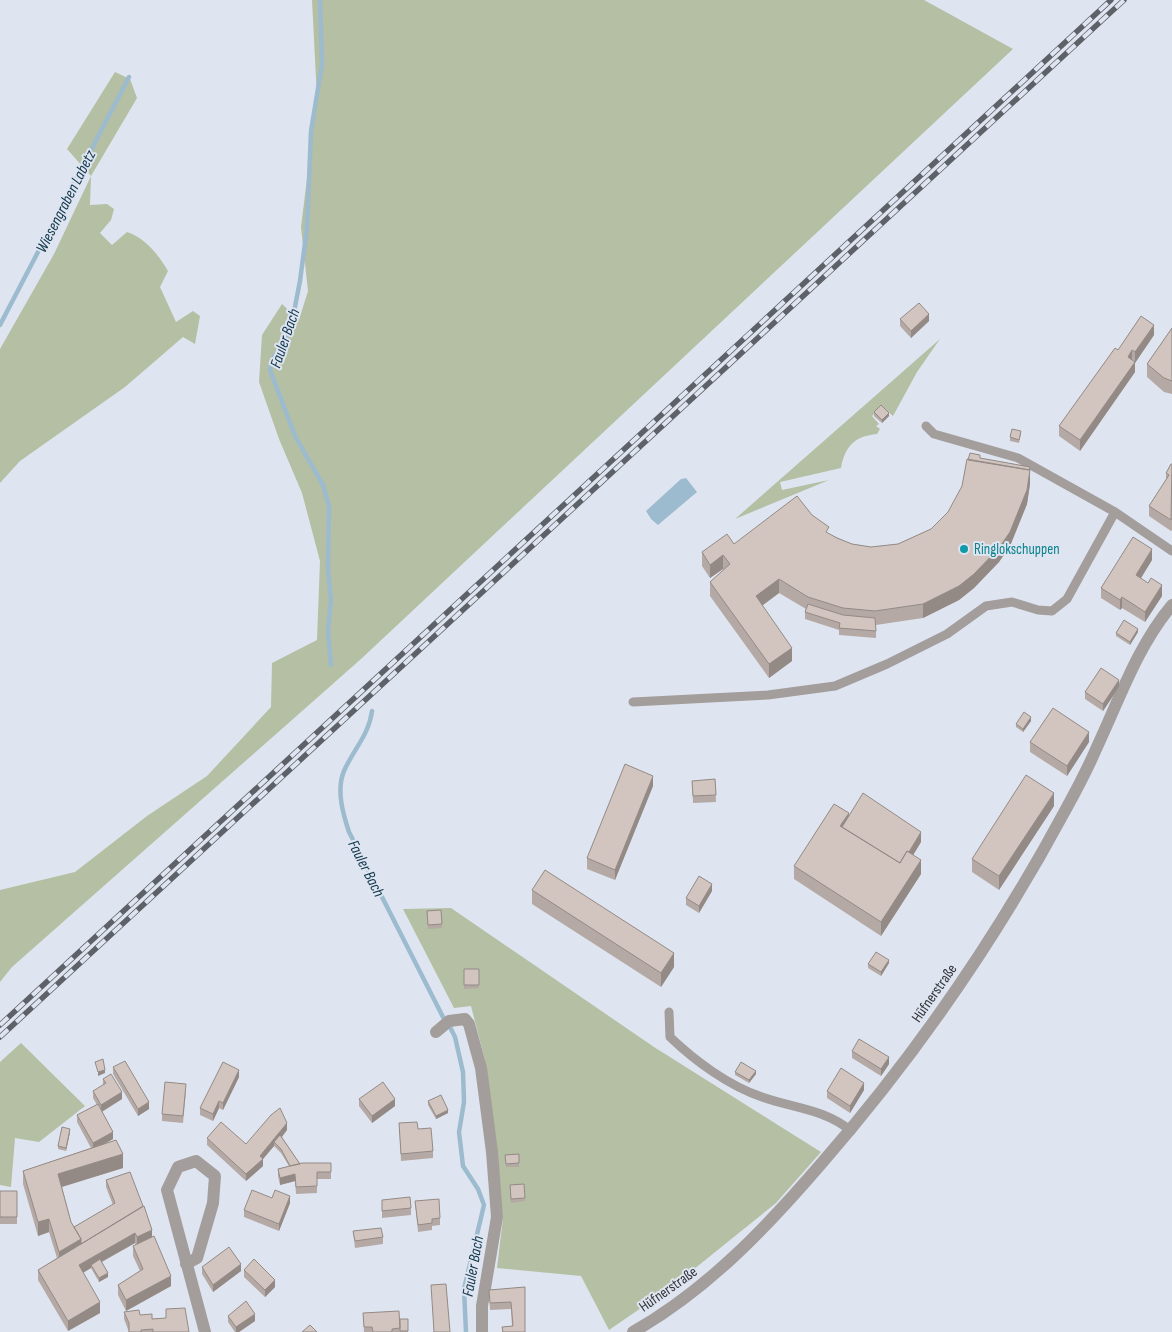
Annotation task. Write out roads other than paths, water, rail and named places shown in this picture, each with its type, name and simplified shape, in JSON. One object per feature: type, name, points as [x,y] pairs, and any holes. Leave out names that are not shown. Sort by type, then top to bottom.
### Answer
[{"type":"street","name":"Hüfnerstraße","points":[[633,1332],[674,1306],[714,1275],[772,1219],[850,1131],[914,1050],[999,926],[1081,782],[1141,648],[1172,605]]},
{"type":"street","points":[[436,1032],[449,1021],[465,1019],[469,1024],[481,1068],[492,1152],[496,1217],[482,1306],[482,1332]]},
{"type":"street","points":[[186,1264],[197,1258],[213,1203],[215,1176],[196,1161],[178,1167],[167,1190],[186,1264],[205,1332]]},
{"type":"lane","points":[[926,426],[934,434],[1018,458],[1116,512],[1172,551]]},
{"type":"lane","points":[[633,702],[768,695],[835,686],[887,664],[947,634],[986,606],[1012,602],[1038,610],[1052,610],[1067,599],[1116,512]]},
{"type":"lane","points":[[669,1012],[670,1037],[686,1053],[740,1088],[762,1097],[824,1114],[840,1122],[850,1131]]},
{"type":"water","points":[[686,478],[697,492],[658,525],[646,511],[681,479]]},
{"type":"waterway","name":"Fauler Bach","points":[[320,0],[322,64],[311,131],[307,228],[300,281],[293,317],[284,342],[273,358],[270,370],[295,436],[323,485],[329,506],[328,569],[331,600],[328,631],[331,665]]},
{"type":"waterway","name":"Wiesengraben Labetz","points":[[0,325],[129,77]]},
{"type":"waterway","name":"Fauler Bach","points":[[372,711],[368,728],[344,771],[340,794],[343,810],[349,832],[444,1019]]},
{"type":"waterway","name":"Fauler Bach","points":[[450,1027],[455,1037],[463,1072],[464,1102],[459,1132],[463,1166],[478,1189],[484,1205],[464,1289],[466,1332]]},
{"type":"railway","points":[[0,1025],[1111,0]]},
{"type":"railway","points":[[0,1037],[1124,0]]},
{"type":"place","name":"Ringlokschuppen","points":[[964,549]]}]
